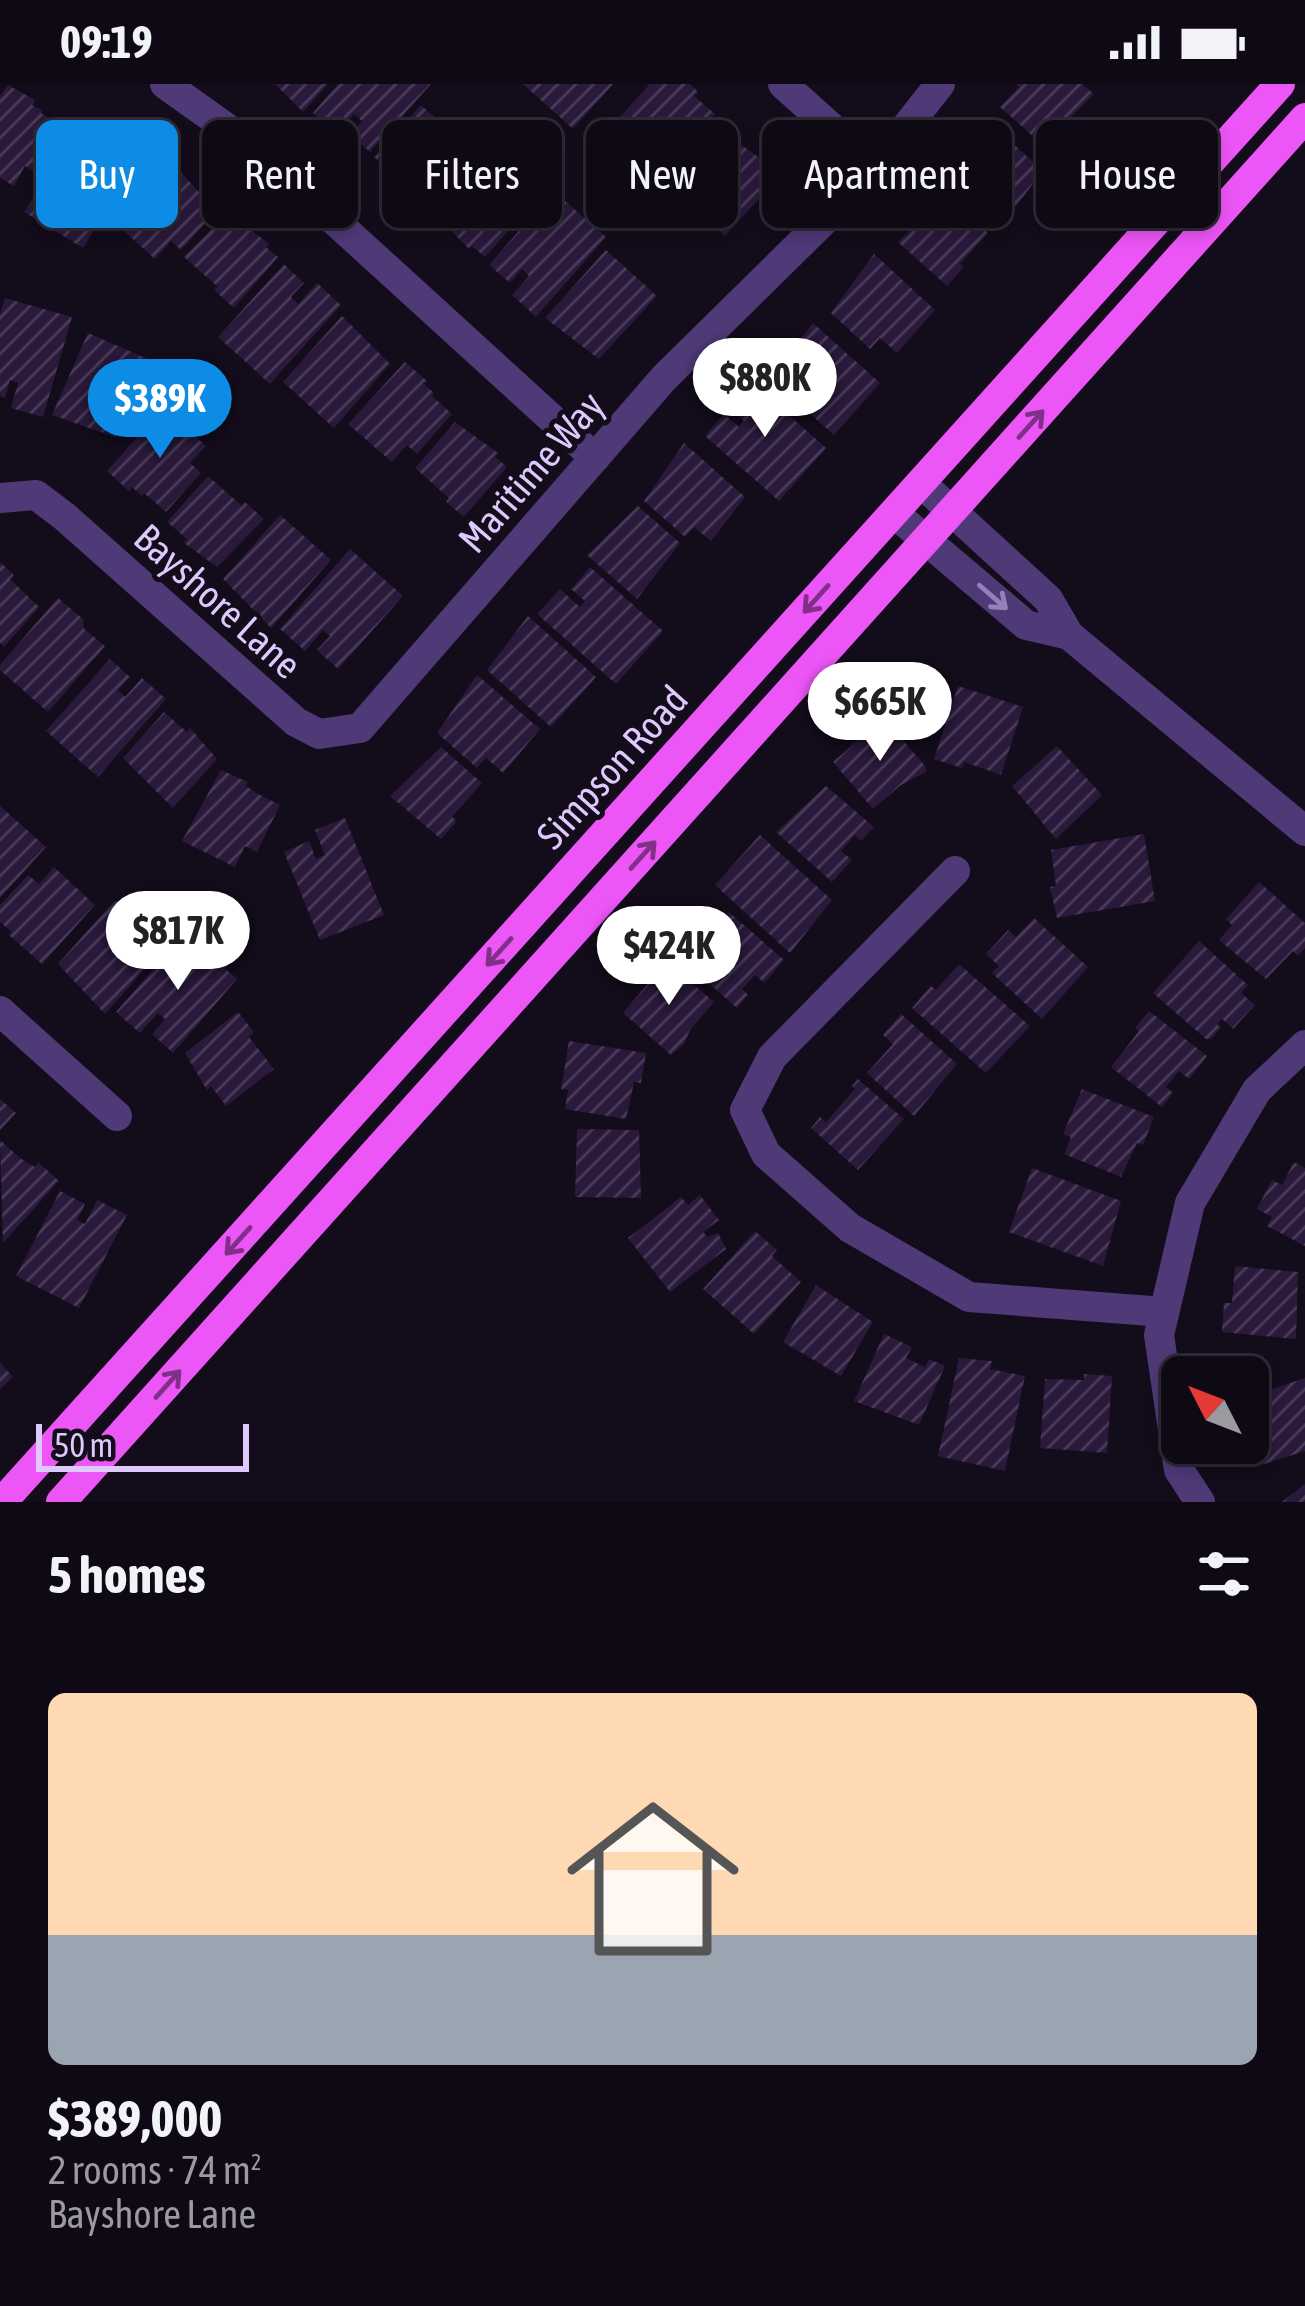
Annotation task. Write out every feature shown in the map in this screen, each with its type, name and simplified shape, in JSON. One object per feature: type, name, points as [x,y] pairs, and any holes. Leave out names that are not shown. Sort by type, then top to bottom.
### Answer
[{"type":"main road","name":"Simpson Road","points":[[2,1502],[1280,84]]},
{"type":"main road","name":"Simpson Road","points":[[62,1502],[1305,118]]},
{"type":"street","points":[[165,84],[256,149],[595,458]]},
{"type":"street","points":[[783,84],[823,120]]},
{"type":"street","name":"Maritime Way","points":[[912,120],[940,84]]},
{"type":"street","name":"Maritime Way","points":[[319,734],[360,728],[664,378],[817,228]]},
{"type":"street","points":[[921,484],[1048,599],[1069,635],[1305,831]]},
{"type":"street","name":"Bayshore Lane","points":[[2,496],[36,495],[296,722],[319,734]]},
{"type":"street","points":[[894,512],[1026,626],[1069,635]]},
{"type":"street","points":[[955,872],[772,1057],[745,1110],[766,1154],[850,1228],[969,1297],[1164,1312]]},
{"type":"street","points":[[0,1011],[116,1115]]},
{"type":"street","points":[[1199,1502],[1179,1470],[1159,1335],[1164,1312],[1190,1203],[1257,1090],[1305,1045]]},
{"type":"building","points":[[275,84],[328,84],[303,112]]},
{"type":"building","points":[[338,84],[431,84],[399,120],[382,120],[382,139],[370,152],[358,141],[362,121],[354,114],[349,120],[321,120],[313,113]]},
{"type":"building","points":[[523,84],[613,84],[573,129]]},
{"type":"building","points":[[650,84],[690,84],[698,92],[694,96],[715,114],[710,120],[620,117]]},
{"type":"building","points":[[1016,84],[1082,84],[1094,94],[1068,120],[1036,120],[1036,139],[1000,107],[1019,87]]},
{"type":"building","points":[[8,85],[35,100],[32,105],[53,120],[36,120],[36,172],[25,166],[14,186],[0,178],[0,96]]},
{"type":"building","points":[[421,105],[438,120],[407,120]]},
{"type":"building","points":[[738,142],[762,160],[762,196],[738,222]]},
{"type":"building","points":[[1012,143],[1036,165],[1036,180],[1012,211]]},
{"type":"building","points":[[178,169],[202,196],[202,227],[181,250],[171,241],[155,259],[121,228],[178,228]]},
{"type":"building","points":[[36,193],[36,219],[24,212]]},
{"type":"building","points":[[562,198],[586,219],[586,228],[596,228],[606,237],[536,317],[512,295],[529,276],[522,269],[510,283],[489,265],[522,228],[562,228]]},
{"type":"building","points":[[50,228],[95,228],[83,248]]},
{"type":"building","points":[[212,228],[248,228],[278,257],[234,308],[184,257]]},
{"type":"building","points":[[449,228],[511,228],[485,257],[472,246],[469,249]]},
{"type":"building","points":[[913,228],[982,228],[988,233],[947,286],[898,242]]},
{"type":"building","points":[[606,250],[657,296],[599,359],[545,318]]},
{"type":"building","points":[[874,254],[935,310],[897,353],[880,338],[870,349],[831,313]]},
{"type":"building","points":[[284,264],[304,283],[291,297],[298,304],[317,283],[341,305],[270,384],[218,337]]},
{"type":"building","points":[[5,298],[72,317],[43,417],[11,408],[18,383],[10,380],[5,398],[0,396],[0,314]]},
{"type":"building","points":[[342,316],[390,364],[334,428],[283,382]]},
{"type":"building","points":[[813,323],[880,383],[834,435],[770,378]]},
{"type":"building","points":[[88,333],[150,360],[115,437],[52,415]]},
{"type":"building","points":[[405,362],[452,414],[417,454],[407,445],[392,462],[348,424]]},
{"type":"building","points":[[746,377],[826,448],[779,501],[705,436],[724,414],[739,427],[744,421],[723,402]]},
{"type":"building","points":[[163,408],[206,446],[190,463],[201,473],[166,512],[144,493],[132,487],[129,491],[107,471]]},
{"type":"building","points":[[455,422],[498,453],[495,457],[507,467],[464,517],[415,468]]},
{"type":"building","points":[[684,443],[745,497],[711,541],[694,527],[685,537],[644,501]]},
{"type":"building","points":[[208,476],[264,519],[217,567],[184,543],[187,539],[167,522]]},
{"type":"building","points":[[638,506],[680,543],[637,599],[587,555]]},
{"type":"building","points":[[280,515],[331,560],[271,628],[223,579]]},
{"type":"building","points":[[350,549],[403,596],[338,669],[317,650],[330,636],[323,630],[305,651],[280,629]]},
{"type":"building","points":[[0,562],[39,607],[4,647],[0,643]]},
{"type":"building","points":[[590,567],[663,631],[616,684],[537,614],[560,589],[580,607],[585,601],[571,589]]},
{"type":"building","points":[[58,598],[105,646],[48,712],[0,665]]},
{"type":"building","points":[[528,616],[596,677],[551,727],[487,670]]},
{"type":"building","points":[[110,659],[130,677],[118,690],[125,697],[142,678],[166,699],[98,777],[46,731]]},
{"type":"building","points":[[477,675],[540,729],[503,773],[486,758],[477,768],[437,733]]},
{"type":"building","points":[[958,686],[1023,707],[1001,775],[964,762],[962,768],[934,759]]},
{"type":"building","points":[[164,712],[187,732],[190,728],[217,759],[173,808],[123,758]]},
{"type":"building","points":[[884,718],[926,772],[901,785],[873,809],[833,762]]},
{"type":"building","points":[[1057,746],[1102,795],[1056,839],[1012,786]]},
{"type":"building","points":[[441,747],[482,783],[452,817],[457,821],[441,839],[390,796]]},
{"type":"building","points":[[221,770],[280,805],[257,852],[245,846],[235,867],[182,841]]},
{"type":"building","points":[[826,786],[874,827],[861,841],[855,835],[841,851],[852,860],[832,882],[776,832]]},
{"type":"building","points":[[0,806],[46,847],[0,898]]},
{"type":"building","points":[[345,818],[384,915],[320,940],[284,852],[309,841],[316,859],[325,855],[315,830]]},
{"type":"building","points":[[1144,834],[1155,901],[1057,918],[1050,887],[1056,886],[1051,850]]},
{"type":"building","points":[[760,835],[832,900],[790,953],[715,885]]},
{"type":"building","points":[[54,867],[95,905],[42,964],[9,935],[12,932],[0,922],[0,905],[28,875],[39,884]]},
{"type":"building","points":[[1259,882],[1305,923],[1305,948],[1298,956],[1293,951],[1266,979],[1219,940],[1232,925],[1226,919]]},
{"type":"building","points":[[115,900],[165,946],[105,1014],[58,964]]},
{"type":"building","points":[[729,912],[784,960],[764,983],[755,975],[742,989],[748,995],[737,1008],[689,966]]},
{"type":"building","points":[[1034,918],[1088,967],[1042,1019],[992,973],[999,966],[986,954],[1008,930],[1016,937]]},
{"type":"building","points":[[185,933],[237,979],[173,1053],[152,1034],[165,1019],[158,1013],[140,1033],[116,1012]]},
{"type":"building","points":[[1199,941],[1248,985],[1241,993],[1255,1005],[1233,1029],[1222,1019],[1211,1039],[1153,993]]},
{"type":"building","points":[[667,961],[714,1002],[671,1055],[623,1013]]},
{"type":"building","points":[[959,964],[1030,1026],[986,1073],[912,1008]]},
{"type":"building","points":[[1149,1011],[1207,1056],[1189,1079],[1179,1071],[1166,1087],[1173,1093],[1162,1107],[1111,1067]]},
{"type":"building","points":[[238,1012],[254,1032],[249,1037],[274,1069],[226,1106],[211,1086],[207,1090],[185,1053]]},
{"type":"building","points":[[901,1014],[957,1064],[914,1116],[867,1073],[893,1044],[883,1035]]},
{"type":"building","points":[[569,1041],[646,1053],[641,1083],[634,1082],[626,1119],[565,1109],[568,1090],[561,1089]]},
{"type":"building","points":[[858,1079],[904,1119],[858,1170],[811,1128],[820,1117],[826,1122]]},
{"type":"building","points":[[1082,1089],[1154,1117],[1143,1145],[1137,1143],[1121,1177],[1064,1154],[1071,1137],[1063,1134]]},
{"type":"building","points":[[0,1099],[16,1113],[0,1130]]},
{"type":"building","points":[[577,1129],[639,1130],[641,1198],[575,1197]]},
{"type":"building","points":[[0,1140],[59,1181],[3,1243]]},
{"type":"building","points":[[1294,1162],[1305,1168],[1305,1246],[1267,1226],[1272,1217],[1257,1209],[1272,1180],[1282,1185]]},
{"type":"building","points":[[1032,1168],[1121,1201],[1103,1266],[1009,1232]]},
{"type":"building","points":[[60,1191],[85,1204],[77,1220],[85,1224],[97,1200],[127,1215],[79,1308],[16,1276]]},
{"type":"building","points":[[700,1195],[719,1220],[703,1232],[708,1237],[718,1233],[726,1249],[670,1292],[628,1238],[681,1197],[688,1205]]},
{"type":"building","points":[[755,1231],[777,1250],[772,1256],[801,1282],[754,1334],[703,1289]]},
{"type":"building","points":[[1235,1266],[1298,1272],[1296,1339],[1222,1332],[1224,1303],[1232,1303]]},
{"type":"building","points":[[816,1285],[873,1322],[841,1376],[783,1342]]},
{"type":"building","points":[[884,1334],[912,1347],[906,1358],[925,1367],[929,1359],[945,1366],[919,1425],[854,1401]]},
{"type":"building","points":[[959,1358],[992,1361],[990,1369],[1025,1376],[1005,1471],[938,1456]]},
{"type":"building","points":[[0,1363],[13,1377],[0,1389]]},
{"type":"building","points":[[1084,1374],[1112,1376],[1107,1453],[1040,1448],[1045,1379],[1084,1380]]},
{"type":"building","points":[[1305,1378],[1305,1451],[1269,1463],[1269,1390]]},
{"type":"building","points":[[1305,1484],[1305,1502],[1282,1502]]}]
